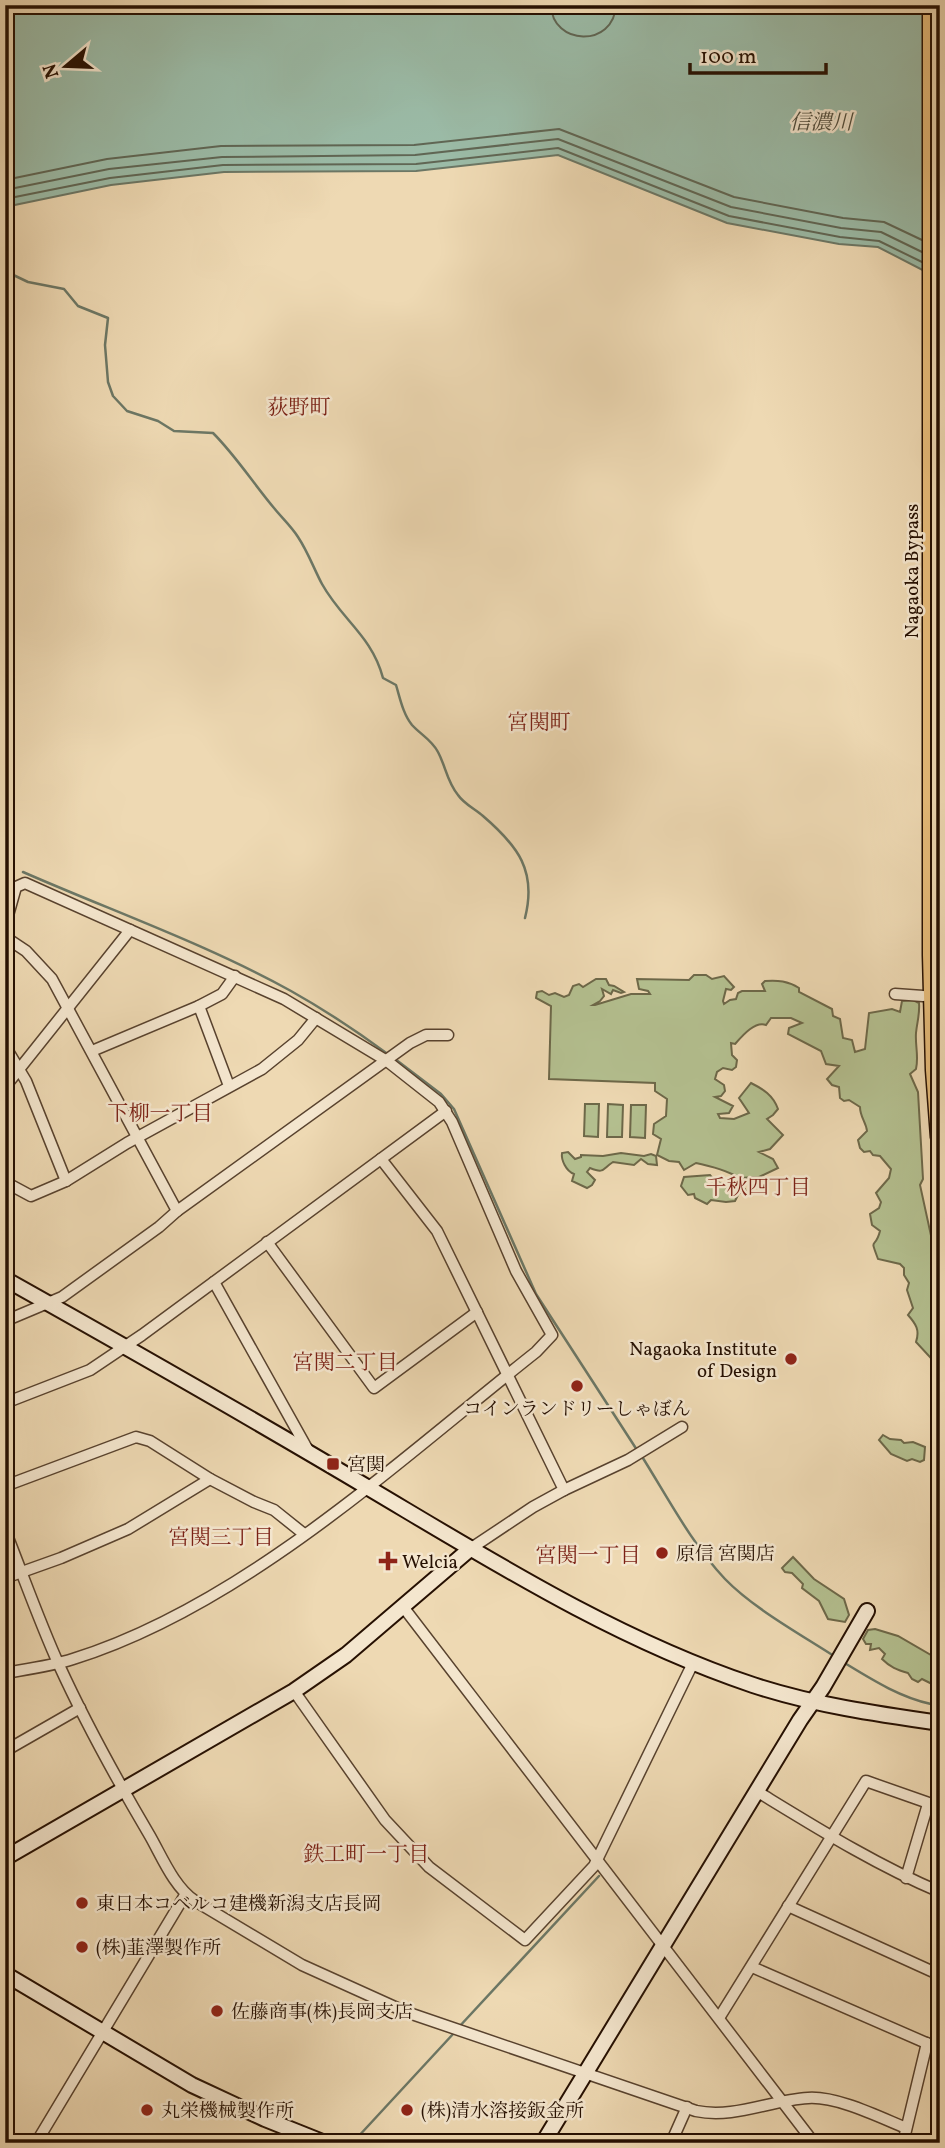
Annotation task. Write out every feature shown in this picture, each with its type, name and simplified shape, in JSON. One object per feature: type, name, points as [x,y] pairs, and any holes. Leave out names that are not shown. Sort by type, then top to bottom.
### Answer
[{"type":"highway","name":"Nagaoka Bypass","points":[[932,5],[932,955],[940,1137]]},
{"type":"street","points":[[5,926],[16,887],[25,883],[284,999],[387,1061],[439,1102],[446,1111],[516,1271],[552,1335],[536,1352],[367,1487],[223,1589],[173,1618],[128,1638],[58,1663],[5,1673]]},
{"type":"street","points":[[5,1087],[130,930]]},
{"type":"street","points":[[7,941],[26,951],[44,969],[69,1008],[177,1211]]},
{"type":"street","points":[[92,1051],[200,1006],[222,994],[234,976]]},
{"type":"street","points":[[895,993],[923,996]]},
{"type":"street","points":[[200,1006],[229,1086]]},
{"type":"street","points":[[5,1182],[31,1196],[65,1181],[274,1062],[298,1040],[316,1018]]},
{"type":"street","points":[[5,1321],[62,1297],[420,1037],[448,1035]]},
{"type":"street","points":[[5,1046],[21,1068],[65,1181]]},
{"type":"street","points":[[5,1404],[90,1370],[446,1111]]},
{"type":"street","points":[[382,1159],[437,1231],[564,1490]]},
{"type":"street","points":[[267,1242],[374,1388],[477,1312]]},
{"type":"street","points":[[5,1279],[470,1549],[619,1629],[693,1663],[754,1685],[874,1714],[940,1721]]},
{"type":"street","points":[[214,1282],[311,1455]]},
{"type":"street","points":[[8,1853],[123,1790],[294,1690],[346,1655],[470,1549],[534,1507],[628,1460],[682,1427]]},
{"type":"street","points":[[5,1486],[136,1437],[150,1441],[210,1479],[274,1510],[304,1534]]},
{"type":"street","points":[[5,1578],[97,1544],[128,1529],[210,1479]]},
{"type":"street","points":[[5,1530],[58,1663],[80,1708],[123,1790],[185,1895],[302,1965],[406,2012],[707,2114],[719,2114],[782,2100],[820,2098],[906,2127]]},
{"type":"street","points":[[404,1608],[814,2143]]},
{"type":"street","points":[[542,2143],[867,1611]]},
{"type":"street","points":[[294,1690],[385,1821],[429,1867],[525,1941],[598,1860],[693,1663]]},
{"type":"street","points":[[5,1751],[80,1708]]},
{"type":"street","points":[[719,2018],[866,1781],[940,1807]]},
{"type":"street","points":[[758,1792],[831,1837],[906,1878],[940,1892]]},
{"type":"street","points":[[906,1878],[928,1804]]},
{"type":"street","points":[[36,2143],[185,1895]]},
{"type":"street","points":[[788,1906],[940,1975]]},
{"type":"street","points":[[752,1966],[940,2049]]},
{"type":"street","points":[[5,1974],[191,2085],[326,2143]]},
{"type":"street","points":[[903,2143],[927,2043]]},
{"type":"street","points":[[671,2143],[687,2107]]},
{"type":"shaded area","points":[[694,975],[706,975],[712,979],[724,976],[734,987],[731,990],[726,989],[724,1004],[736,999],[742,991],[765,991],[762,984],[765,981],[795,986],[799,988],[799,992],[832,1009],[833,1016],[840,1019],[843,1038],[852,1040],[855,1052],[865,1049],[869,1013],[892,1009],[900,1012],[902,1001],[913,1000],[919,1003],[917,1064],[910,1074],[918,1092],[923,1179],[920,1185],[940,1277],[940,1368],[916,1342],[916,1327],[908,1315],[913,1308],[904,1268],[900,1264],[878,1259],[874,1247],[880,1231],[872,1225],[870,1214],[879,1208],[881,1202],[876,1193],[889,1178],[891,1169],[880,1156],[873,1155],[870,1151],[864,1152],[860,1148],[858,1140],[867,1131],[860,1107],[840,1098],[839,1087],[832,1085],[827,1079],[839,1066],[826,1064],[821,1051],[788,1034],[789,1028],[802,1023],[791,1018],[771,1018],[766,1025],[753,1027],[735,1044],[731,1043],[732,1055],[737,1060],[736,1067],[732,1070],[723,1068],[717,1072],[715,1079],[724,1085],[725,1091],[721,1096],[715,1097],[733,1106],[729,1113],[718,1114],[720,1118],[734,1119],[749,1113],[739,1098],[751,1083],[767,1093],[776,1104],[778,1109],[767,1119],[783,1135],[770,1149],[759,1152],[773,1159],[778,1168],[759,1177],[738,1178],[696,1163],[684,1170],[679,1162],[657,1155],[661,1139],[653,1134],[654,1124],[666,1116],[667,1099],[655,1091],[655,1083],[549,1079],[551,1006],[536,998],[537,992],[542,991],[549,995],[555,993],[564,997],[569,995],[573,986],[579,984],[583,987],[596,979],[606,979],[609,985],[624,992],[613,990],[611,994],[602,989],[604,996],[595,1005],[631,994],[650,994],[639,989],[637,979],[689,980]]},
{"type":"shaded area","points":[[585,1104],[599,1104],[598,1137],[584,1136]]},
{"type":"shaded area","points":[[608,1104],[623,1105],[622,1137],[607,1137]]},
{"type":"shaded area","points":[[631,1105],[646,1105],[645,1138],[630,1137]]},
{"type":"shaded area","points":[[568,1152],[575,1159],[581,1155],[651,1154],[656,1156],[657,1165],[648,1164],[641,1159],[634,1165],[613,1162],[601,1171],[590,1168],[587,1172],[595,1180],[587,1188],[572,1181],[574,1174],[566,1168],[562,1156],[562,1153]]},
{"type":"shaded area","points":[[710,1175],[721,1183],[745,1189],[746,1193],[739,1193],[735,1201],[711,1200],[707,1204],[695,1198],[694,1194],[688,1195],[681,1186],[684,1177]]},
{"type":"shaded area","points":[[883,1435],[925,1447],[924,1460],[907,1461],[891,1454],[879,1440]]},
{"type":"shaded area","points":[[793,1557],[814,1579],[844,1599],[849,1615],[845,1622],[828,1619],[819,1601],[802,1588],[803,1584],[792,1573],[785,1572],[782,1568]]},
{"type":"shaded area","points":[[875,1629],[898,1636],[936,1658],[940,1663],[940,1683],[930,1683],[922,1679],[918,1682],[908,1673],[885,1662],[882,1659],[885,1654],[879,1648],[870,1650],[871,1644],[866,1644],[863,1639],[868,1630]]},
{"type":"water","name":"信濃川","points":[[5,5],[542,5],[588,10],[590,5],[940,5],[940,279],[878,247],[839,244],[727,223],[558,155],[416,171],[224,172],[111,185],[5,207]]},
{"type":"waterway","points":[[5,271],[28,282],[64,289],[78,306],[108,318],[105,345],[108,382],[113,396],[127,411],[158,421],[174,431],[213,433],[292,529],[330,597],[372,651],[383,678],[396,685],[409,721],[435,748],[454,790],[515,849],[522,861],[528,886],[525,918]]},
{"type":"waterway","points":[[23,872],[259,974],[329,1014],[389,1055]]},
{"type":"waterway","points":[[395,1059],[441,1094],[454,1109],[536,1294],[637,1450]]},
{"type":"waterway","points":[[641,1455],[690,1535],[725,1579],[763,1610],[834,1656]]},
{"type":"waterway","points":[[843,1662],[896,1692],[931,1704]]},
{"type":"waterway","points":[[458,2028],[599,1876]]},
{"type":"waterway","points":[[349,2143],[356,2139],[454,2033]]},
{"type":"place","name":"Nagaoka Institute of Design","points":[[791,1359]]},
{"type":"place","name":"コインランドリーしゃぼん","points":[[577,1386]]},
{"type":"place","name":"宮関","points":[[333,1464]]},
{"type":"place","name":"原信 宮関店","points":[[662,1553]]},
{"type":"place","name":"Welcia","points":[[388,1561]]},
{"type":"place","name":"東日本コベルコ建機新潟支店長岡","points":[[82,1903]]},
{"type":"place","name":"(株)韮澤製作所","points":[[82,1947]]},
{"type":"place","name":"佐藤商事(株)長岡支店","points":[[217,2011]]},
{"type":"place","name":"丸栄機械製作所","points":[[147,2110]]},
{"type":"place","name":"(株)清水溶接鈑金所","points":[[407,2110]]},
{"type":"district","name":"荻野町","points":[[299,407]]},
{"type":"district","name":"宮関町","points":[[539,722]]},
{"type":"district","name":"下柳一丁目","points":[[160,1113]]},
{"type":"district","name":"千秋四丁目","points":[[758,1187]]},
{"type":"district","name":"宮関二丁目","points":[[345,1362]]},
{"type":"district","name":"宮関三丁目","points":[[221,1537]]},
{"type":"district","name":"宮関一丁目","points":[[588,1555]]},
{"type":"district","name":"鉄工町一丁目","points":[[366,1854]]}]
